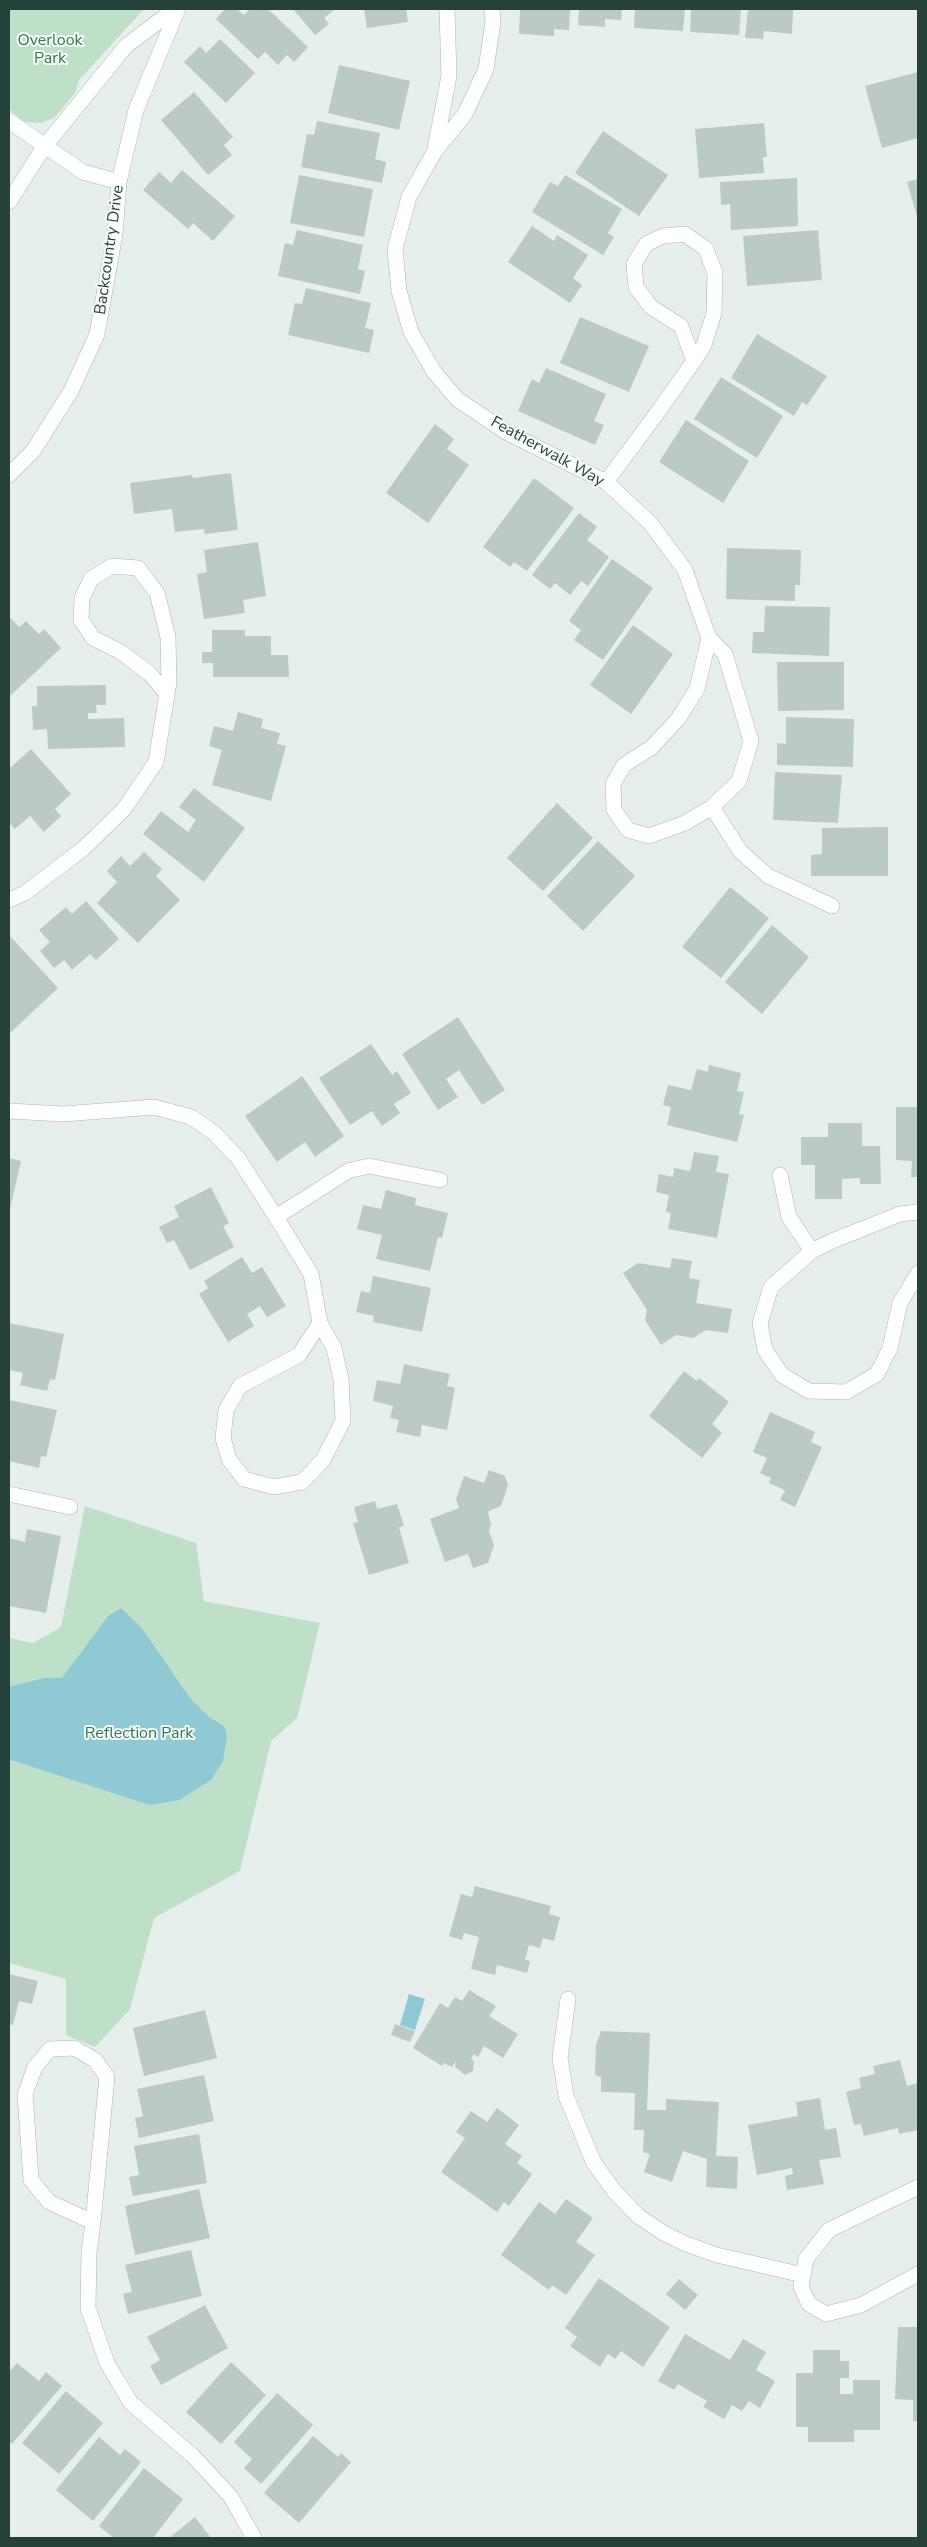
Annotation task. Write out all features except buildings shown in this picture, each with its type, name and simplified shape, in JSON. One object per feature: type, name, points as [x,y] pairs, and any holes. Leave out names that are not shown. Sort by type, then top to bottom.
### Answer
[{"type":"street","name":"Backcountry Drive","points":[[9,202],[44,147],[126,46],[176,9]]},
{"type":"street","name":"Backcountry Drive","points":[[9,475],[33,452],[67,398],[97,334],[115,234],[119,182],[136,110],[176,9]]},
{"type":"street","name":"Featherwalk Way","points":[[435,151],[449,76],[448,9]]},
{"type":"street","name":"Featherwalk Way","points":[[492,9],[493,22],[486,69],[465,114],[435,151],[409,197],[396,249],[399,291],[411,332],[434,372],[457,399],[506,432],[606,482],[650,523],[685,570],[709,638],[725,654],[751,741],[739,781],[712,808],[686,823],[649,836],[628,830],[614,810],[613,784],[624,765],[651,748],[678,719],[696,688],[709,638]]},
{"type":"street","points":[[9,121],[44,147],[83,172],[119,182]]},
{"type":"street","points":[[606,482],[694,360],[704,345],[714,313],[715,273],[706,249],[685,234],[663,236],[646,244],[634,264],[636,287],[651,307],[681,326],[694,360]]},
{"type":"street","points":[[9,900],[25,893],[84,848],[124,810],[156,762],[167,694],[168,637],[157,593],[138,568],[112,566],[91,578],[82,598],[81,620],[93,638],[121,652],[150,674],[167,694]]},
{"type":"street","points":[[712,808],[740,852],[768,876],[832,906]]},
{"type":"street","points":[[9,1111],[63,1114],[154,1107],[191,1117],[213,1132],[238,1158],[276,1217],[311,1274],[320,1323],[334,1348],[341,1379],[342,1421],[323,1460],[302,1482],[274,1487],[244,1478],[230,1459],[222,1438],[226,1410],[240,1386],[299,1355],[320,1323]]},
{"type":"street","points":[[276,1217],[348,1171],[369,1166],[440,1180]]},
{"type":"street","points":[[780,1175],[789,1217],[812,1251]]},
{"type":"street","points":[[918,1212],[900,1214],[812,1251],[771,1287],[760,1323],[765,1350],[782,1375],[810,1391],[846,1392],[876,1374],[890,1348],[900,1303],[918,1273]]},
{"type":"street","points":[[9,1494],[70,1507]]},
{"type":"street","points":[[568,1999],[560,2058],[566,2096],[594,2163],[615,2192],[638,2216],[665,2234],[686,2244],[716,2255],[803,2275]]},
{"type":"street","points":[[93,2222],[50,2202],[31,2180],[25,2094],[34,2068],[50,2049],[74,2048],[95,2060],[107,2077],[93,2222],[89,2253],[88,2308],[107,2363],[131,2403],[193,2456],[231,2497],[254,2538]]},
{"type":"street","points":[[918,2187],[829,2230],[806,2259],[801,2287],[809,2304],[826,2314],[861,2305],[918,2274]]},
{"type":"green space","name":"Overlook Park","points":[[9,9],[144,9],[79,80],[75,93],[54,118],[40,123],[24,122],[9,109]]},
{"type":"green space","name":"Reflection Park","points":[[85,1506],[196,1543],[204,1601],[320,1623],[297,1718],[271,1741],[240,1871],[154,1918],[130,2009],[95,2047],[66,2035],[66,1979],[9,1963],[9,1638],[33,1643],[61,1627]]},
{"type":"water","points":[[121,1608],[141,1627],[190,1698],[209,1717],[224,1726],[227,1736],[223,1761],[211,1780],[179,1800],[150,1805],[11,1760],[9,1761],[9,1687],[44,1678],[62,1678],[108,1616]]},
{"type":"water","points":[[409,1994],[425,1999],[415,2030],[400,2025]]}]
